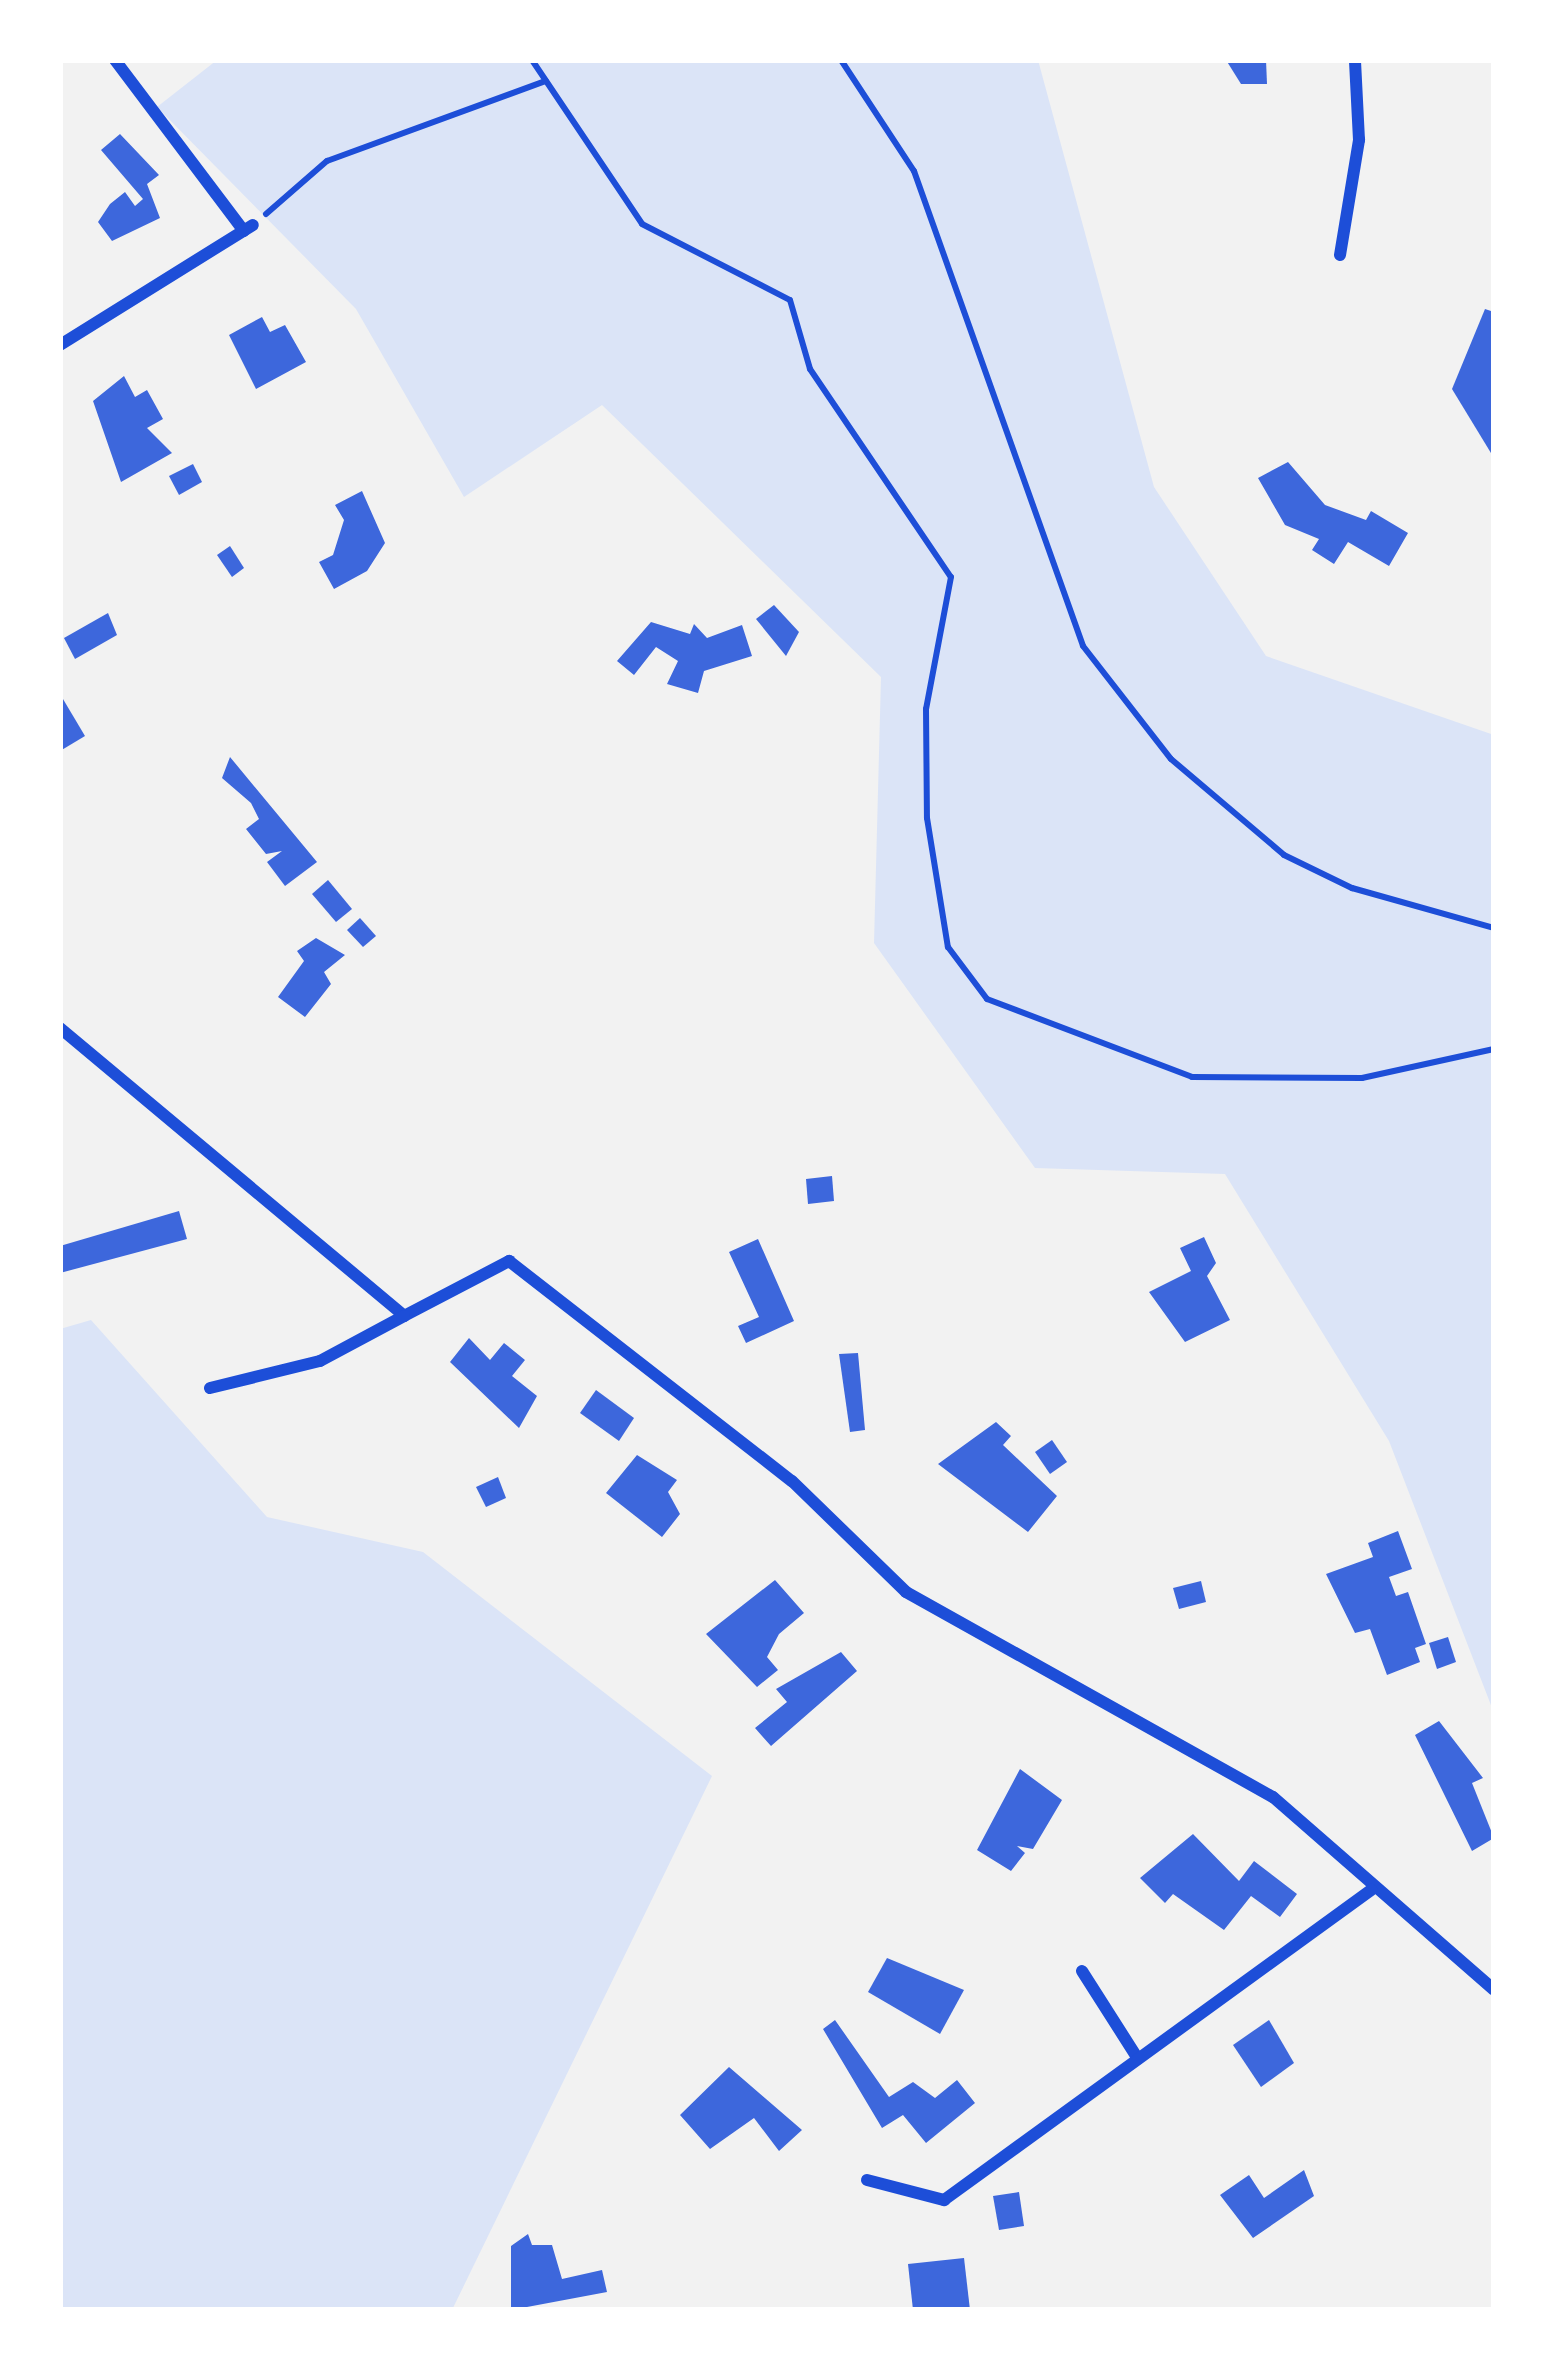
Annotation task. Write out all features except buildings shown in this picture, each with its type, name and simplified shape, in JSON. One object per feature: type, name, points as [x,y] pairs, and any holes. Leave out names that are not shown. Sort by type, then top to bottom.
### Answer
[{"type":"street","points":[[60,345],[249,228],[115,60]]},
{"type":"street","points":[[1340,255],[1359,140],[1354,60]]},
{"type":"street","points":[[60,1028],[404,1316]]},
{"type":"street","points":[[210,1388],[320,1361],[509,1261],[792,1481],[906,1592],[1273,1797],[1371,1890],[1494,1990]]},
{"type":"street","points":[[867,2180],[944,2200],[1371,1890]]},
{"type":"street","points":[[1082,1971],[1138,2059]]},
{"type":"path","points":[[532,60],[642,224],[790,300],[810,369],[951,578],[926,710],[927,818],[948,947],[988,999],[1192,1077],[1362,1078],[1494,1048]]},
{"type":"path","points":[[841,60],[914,171],[1083,646],[1171,759],[1284,855],[1352,888],[1494,928]]},
{"type":"path","points":[[249,228],[327,160],[546,82]]},
{"type":"shaded area","points":[[217,60],[1038,60],[1154,487],[1266,656],[1494,735],[1494,1713],[1389,1441],[1225,1174],[1035,1168],[874,943],[881,677],[602,405],[464,497],[356,309],[157,107]]},
{"type":"shaded area","points":[[91,1320],[267,1517],[423,1552],[712,1776],[452,2310],[60,2310],[60,1329]]}]
